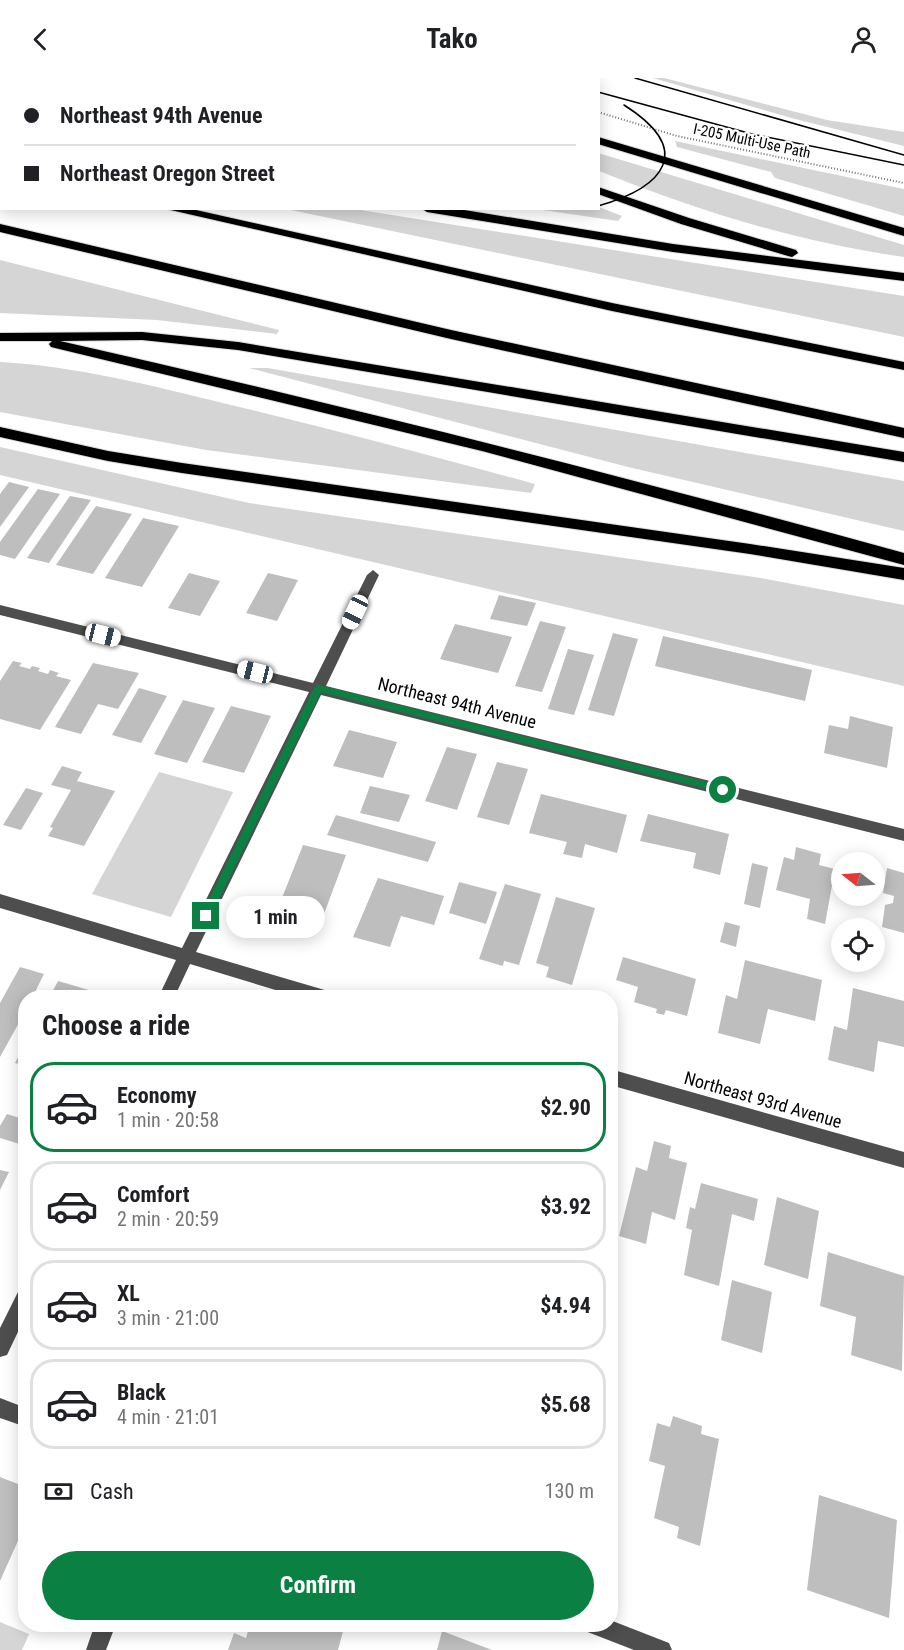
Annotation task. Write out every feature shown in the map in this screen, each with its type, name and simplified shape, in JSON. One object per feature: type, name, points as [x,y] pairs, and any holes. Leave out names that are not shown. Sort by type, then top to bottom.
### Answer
[{"type":"highway","points":[[600,141],[904,232]]},
{"type":"highway","points":[[600,190],[685,221],[834,266]]},
{"type":"highway","points":[[177,210],[612,307],[904,366]]},
{"type":"highway","points":[[439,210],[673,248],[834,266],[904,278]]},
{"type":"highway","points":[[0,228],[365,316],[702,392],[904,433]]},
{"type":"highway","points":[[0,337],[142,336],[238,346],[904,457]]},
{"type":"highway","points":[[25,337],[213,379],[422,431],[758,518],[904,559]]},
{"type":"highway","points":[[0,432],[108,456],[182,468],[750,549],[904,574]]},
{"type":"street","points":[[170,990],[373,574]]},
{"type":"street","name":"Northeast 94th Avenue","points":[[0,609],[904,835]]},
{"type":"street","points":[[0,901],[300,990]]},
{"type":"street","name":"Northeast 93rd Avenue","points":[[618,1079],[904,1160]]},
{"type":"street","points":[[0,1348],[18,1311]]},
{"type":"street","points":[[0,1408],[18,1415]]},
{"type":"street","points":[[96,1650],[103,1632]]},
{"type":"street","points":[[614,1632],[662,1650]]},
{"type":"path","name":"I-205 Multi-Use Path","points":[[600,113],[678,136],[904,183]]},
{"type":"shaded area","points":[[653,78],[664,78],[827,120],[904,132],[904,146],[795,119]]},
{"type":"shaded area","points":[[675,141],[904,189],[904,216],[775,178],[771,172],[677,147]]},
{"type":"shaded area","points":[[600,154],[904,245],[904,257],[787,234],[711,212],[600,171]]},
{"type":"shaded area","points":[[600,207],[622,216],[618,221],[543,210],[600,210]]},
{"type":"shaded area","points":[[291,210],[360,210],[904,296],[904,337]]},
{"type":"shaded area","points":[[0,260],[279,330],[277,334],[157,320],[0,313]]},
{"type":"shaded area","points":[[0,362],[86,372],[143,384],[266,413],[535,484],[531,493],[206,450],[0,412]]},
{"type":"shaded area","points":[[249,368],[268,368],[904,481],[904,531],[628,467]]},
{"type":"shaded area","points":[[0,447],[249,503],[761,578],[904,605],[904,686],[0,475]]},
{"type":"shaded area","points":[[159,772],[233,792],[171,917],[92,894]]},
{"type":"shaded area","points":[[0,1622],[18,1629],[18,1632],[29,1634],[22,1650],[0,1650]]},
{"type":"building","points":[[9,482],[29,487],[0,527],[0,494]]},
{"type":"building","points":[[38,489],[60,494],[15,559],[0,555],[0,542]]},
{"type":"building","points":[[70,496],[91,500],[49,563],[27,558]]},
{"type":"building","points":[[96,506],[132,514],[93,574],[56,565]]},
{"type":"building","points":[[143,518],[179,526],[142,587],[105,578]]},
{"type":"building","points":[[189,573],[220,581],[200,616],[168,608]]},
{"type":"building","points":[[268,573],[298,580],[277,621],[246,613]]},
{"type":"building","points":[[499,595],[536,603],[527,626],[490,619]]},
{"type":"building","points":[[540,621],[566,627],[542,692],[515,686]]},
{"type":"building","points":[[455,624],[512,637],[498,673],[440,659]]},
{"type":"building","points":[[613,633],[638,639],[614,716],[588,710]]},
{"type":"building","points":[[663,636],[812,670],[805,701],[655,666]]},
{"type":"building","points":[[568,649],[594,655],[574,715],[548,709]]},
{"type":"building","points":[[13,661],[22,663],[19,666],[30,669],[32,666],[40,668],[38,671],[48,674],[50,670],[59,673],[56,676],[71,680],[40,730],[0,719],[0,681]]},
{"type":"building","points":[[93,663],[139,673],[118,709],[98,704],[81,734],[55,727]]},
{"type":"building","points":[[139,688],[167,696],[141,743],[112,735]]},
{"type":"building","points":[[183,700],[215,708],[187,763],[154,754]]},
{"type":"building","points":[[231,706],[271,716],[244,773],[202,762]]},
{"type":"building","points":[[850,716],[893,727],[887,768],[824,753],[829,725],[848,729]]},
{"type":"building","points":[[349,730],[397,742],[383,778],[333,766]]},
{"type":"building","points":[[447,747],[477,754],[457,810],[425,801]]},
{"type":"building","points":[[497,762],[528,769],[509,825],[477,817]]},
{"type":"building","points":[[62,766],[82,772],[77,781],[115,791],[84,846],[48,836],[53,828],[50,827],[71,790],[51,785]]},
{"type":"building","points":[[370,786],[410,795],[399,822],[360,813]]},
{"type":"building","points":[[26,788],[43,793],[21,830],[3,825]]},
{"type":"building","points":[[541,794],[627,815],[617,853],[585,844],[582,858],[563,854],[567,842],[529,833]]},
{"type":"building","points":[[648,814],[729,834],[720,875],[693,868],[696,853],[640,841]]},
{"type":"building","points":[[336,815],[436,842],[428,862],[327,835]]},
{"type":"building","points":[[303,845],[346,855],[321,922],[313,920],[311,927],[274,918]]},
{"type":"building","points":[[796,847],[821,854],[819,865],[831,868],[831,891],[825,924],[807,919],[810,899],[776,890],[784,857],[794,860]]},
{"type":"building","points":[[752,863],[768,867],[760,908],[744,904]]},
{"type":"building","points":[[887,868],[904,873],[904,933],[885,928],[885,905],[893,903],[894,896],[885,894]]},
{"type":"building","points":[[378,878],[444,896],[434,925],[401,916],[390,947],[353,937]]},
{"type":"building","points":[[459,882],[497,892],[486,924],[449,913]]},
{"type":"building","points":[[505,884],[541,894],[519,965],[504,961],[503,966],[479,959]]},
{"type":"building","points":[[556,897],[595,908],[572,985],[546,977],[549,967],[536,963]]},
{"type":"building","points":[[725,922],[740,926],[736,947],[720,942]]},
{"type":"building","points":[[623,957],[696,979],[687,1016],[666,1010],[664,1015],[656,1013],[657,1009],[634,1002],[638,987],[616,980]]},
{"type":"building","points":[[745,960],[822,980],[815,1021],[768,1009],[760,1044],[718,1033],[726,995],[737,999]]},
{"type":"building","points":[[20,967],[44,974],[36,990],[18,990],[18,1024],[0,1057],[0,1003]]},
{"type":"building","points":[[58,981],[89,990],[53,990]]},
{"type":"building","points":[[853,988],[904,1001],[904,1047],[878,1041],[874,1072],[828,1060],[834,1026],[847,1030]]},
{"type":"building","points":[[7,1114],[18,1117],[18,1144],[0,1138],[0,1126]]},
{"type":"building","points":[[654,1141],[671,1146],[669,1158],[687,1163],[675,1220],[652,1212],[646,1244],[619,1236],[636,1167],[647,1171]]},
{"type":"building","points":[[0,1170],[9,1172],[0,1190]]},
{"type":"building","points":[[701,1183],[758,1199],[754,1221],[732,1214],[719,1286],[684,1275],[692,1230],[686,1228],[690,1207],[695,1209]]},
{"type":"building","points":[[777,1197],[819,1211],[808,1279],[764,1265]]},
{"type":"building","points":[[828,1252],[904,1276],[902,1371],[851,1355],[856,1317],[820,1306]]},
{"type":"building","points":[[732,1280],[772,1292],[762,1353],[721,1340]]},
{"type":"building","points":[[673,1416],[702,1426],[701,1434],[719,1439],[700,1546],[677,1538],[679,1527],[654,1518],[665,1466],[649,1461],[657,1423],[670,1427]]},
{"type":"building","points":[[0,1477],[18,1484],[18,1541],[0,1581]]},
{"type":"building","points":[[819,1495],[897,1520],[889,1618],[807,1590]]},
{"type":"building","points":[[248,1632],[343,1632],[338,1650],[228,1650],[234,1633],[246,1638]]},
{"type":"building","points":[[442,1632],[445,1632],[492,1650],[437,1650]]},
{"type":"tram line","points":[[635,78],[904,155]]},
{"type":"tram line","points":[[600,93],[752,134],[904,165]]},
{"type":"tram line","points":[[600,205],[640,189],[654,178],[663,165],[665,152],[659,137],[646,121],[624,105]]},
{"type":"route","points":[[206,916],[319,688],[723,790]]}]
